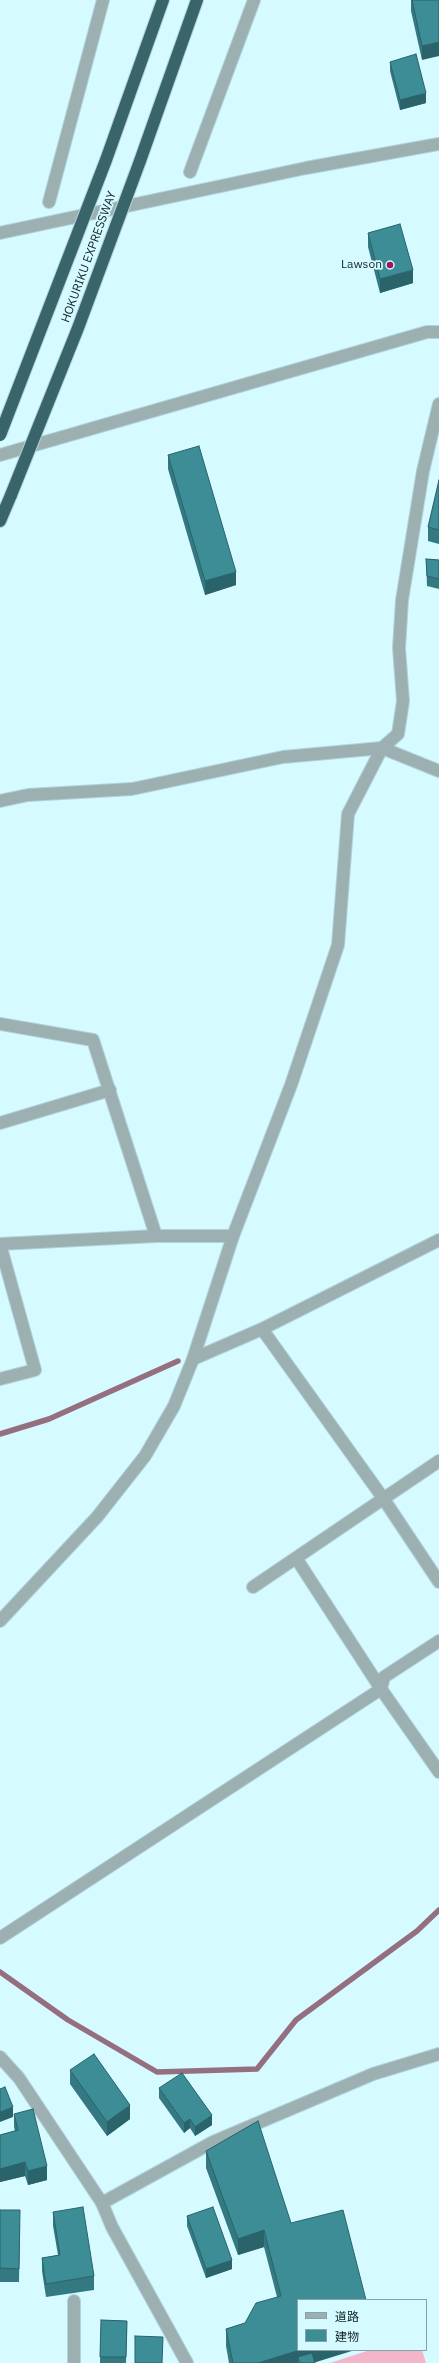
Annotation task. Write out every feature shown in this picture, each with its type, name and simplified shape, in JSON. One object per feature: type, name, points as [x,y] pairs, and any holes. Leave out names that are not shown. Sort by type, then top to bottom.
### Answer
[{"type":"highway","name":"HOKURIKU EXPRESSWAY","points":[[0,435],[106,160],[163,0]]},
{"type":"highway","name":"HOKURIKU EXPRESSWAY","points":[[0,521],[78,328],[140,161],[197,0]]},
{"type":"street","points":[[49,202],[104,0]]},
{"type":"street","points":[[190,172],[254,0]]},
{"type":"street","points":[[0,233],[306,168],[439,144]]},
{"type":"street","points":[[0,455],[427,332],[439,332]]},
{"type":"street","points":[[0,1621],[97,1517],[144,1456],[174,1406],[193,1359],[233,1236],[291,1085],[338,945],[348,814],[382,748],[398,734],[403,701],[399,648],[402,600],[423,471],[435,438],[439,404]]},
{"type":"street","points":[[0,801],[28,795],[132,789],[283,757],[382,748],[439,771]]},
{"type":"street","points":[[0,1024],[93,1040],[156,1236]]},
{"type":"street","points":[[0,1123],[110,1090]]},
{"type":"street","points":[[0,1379],[35,1370],[0,1244],[156,1236],[233,1236]]},
{"type":"street","points":[[193,1359],[262,1330],[439,1240]]},
{"type":"street","points":[[262,1330],[383,1498],[439,1582]]},
{"type":"street","points":[[253,1587],[439,1461]]},
{"type":"street","points":[[296,1558],[381,1690],[439,1772]]},
{"type":"street","points":[[0,1938],[381,1690],[384,1677],[439,1641]]},
{"type":"street","points":[[102,2203],[213,2142],[373,2074],[439,2054]]},
{"type":"street","points":[[0,2057],[19,2078],[102,2203],[112,2227],[187,2363]]},
{"type":"street","points":[[74,2302],[74,2363]]},
{"type":"shaded area","points":[[367,2351],[422,2351],[426,2363],[330,2363]]},
{"type":"building","points":[[412,0],[439,0],[439,42],[422,46]]},
{"type":"building","points":[[416,54],[426,93],[400,100],[390,62]]},
{"type":"building","name":"Lawson","points":[[400,224],[413,270],[380,279],[368,233]]},
{"type":"building","points":[[199,446],[236,572],[205,581],[168,455]]},
{"type":"building","points":[[439,480],[439,530],[428,527]]},
{"type":"building","points":[[426,559],[439,560],[439,579],[427,576]]},
{"type":"building","points":[[94,2054],[130,2105],[107,2122],[70,2070]]},
{"type":"building","points":[[182,2073],[212,2115],[195,2127],[190,2119],[184,2123],[159,2088]]},
{"type":"building","points":[[5,2087],[13,2107],[0,2112],[0,2089]]},
{"type":"building","points":[[33,2109],[47,2166],[28,2171],[25,2162],[0,2169],[0,2135],[18,2130],[14,2114]]},
{"type":"building","points":[[258,2121],[291,2223],[343,2210],[366,2299],[297,2299],[297,2351],[258,2363],[233,2363],[226,2329],[245,2323],[256,2303],[281,2296],[264,2230],[238,2239],[206,2151]]},
{"type":"building","points":[[83,2207],[94,2276],[46,2284],[42,2258],[60,2255],[53,2212]]},
{"type":"building","points":[[213,2207],[232,2260],[206,2269],[187,2216]]},
{"type":"building","points":[[0,2210],[20,2210],[19,2269],[0,2268]]},
{"type":"building","points":[[101,2320],[127,2321],[126,2357],[100,2357]]},
{"type":"building","points":[[135,2336],[163,2337],[162,2363],[135,2363]]},
{"type":"building","points":[[312,2353],[315,2363],[300,2363],[298,2357]]},
{"type":"waterway","points":[[0,1434],[49,1419],[178,1361]]},
{"type":"waterway","points":[[0,1972],[68,2020],[157,2072],[257,2069],[296,2020],[417,1931],[439,1910]]},
{"type":"place","name":"Lawson","points":[[390,265]]}]
